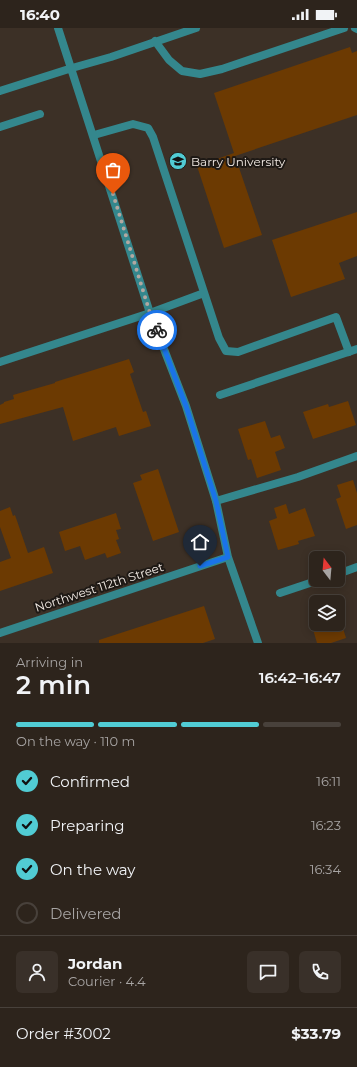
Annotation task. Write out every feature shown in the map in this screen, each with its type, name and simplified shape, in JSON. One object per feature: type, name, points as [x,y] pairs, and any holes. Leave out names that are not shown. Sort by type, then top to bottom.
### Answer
[{"type":"street","points":[[58,28],[94,135],[150,313],[186,406],[216,501],[228,557],[258,643]]},
{"type":"street","points":[[0,91],[111,57],[196,28]]},
{"type":"street","points":[[156,41],[170,60],[182,71],[200,74],[222,69],[344,28]]},
{"type":"street","points":[[0,127],[40,114]]},
{"type":"street","points":[[94,135],[133,124],[148,128],[153,137],[219,338],[226,352],[238,352],[336,317],[353,350],[220,395]]},
{"type":"street","points":[[0,362],[150,313],[204,293]]},
{"type":"street","points":[[216,501],[298,477],[357,456]]},
{"type":"street","name":"Northwest 112th Street","points":[[0,633],[228,557]]},
{"type":"street","points":[[345,571],[357,567]]},
{"type":"street","points":[[280,593],[309,583]]},
{"type":"building","points":[[350,47],[352,53],[357,51],[357,115],[235,156],[262,235],[224,248],[197,166],[234,153],[214,93]]},
{"type":"building","points":[[357,212],[357,256],[339,263],[345,279],[291,297],[272,240]]},
{"type":"building","points":[[129,359],[134,372],[130,374],[143,412],[146,411],[151,426],[119,436],[116,427],[73,441],[63,407],[0,424],[0,405],[14,399],[13,395]]},
{"type":"building","points":[[348,401],[356,425],[313,439],[303,412],[328,404],[329,407]]},
{"type":"building","points":[[265,421],[271,438],[280,435],[285,448],[275,452],[281,470],[257,478],[251,459],[248,460],[238,429]]},
{"type":"building","points":[[158,469],[179,532],[153,541],[133,483],[142,480],[140,475]]},
{"type":"building","points":[[353,480],[357,493],[357,525],[346,529],[336,499],[341,497],[337,485]]},
{"type":"building","points":[[286,504],[289,514],[305,508],[315,536],[298,541],[299,544],[278,550],[269,521],[277,518],[274,508]]},
{"type":"building","points":[[10,507],[13,516],[15,515],[28,553],[44,547],[53,573],[0,591],[0,562],[11,558],[0,527],[0,511]]},
{"type":"building","points":[[116,513],[121,529],[116,530],[119,539],[116,540],[121,553],[107,558],[105,553],[85,560],[80,546],[65,551],[59,532]]},
{"type":"building","points":[[204,606],[215,639],[203,643],[99,643],[99,640]]},
{"type":"building","points":[[314,631],[344,631],[346,638],[331,643],[317,643]]},
{"type":"way so far","points":[[113,194],[150,313],[157,330]]},
{"type":"place","name":"Barry University","points":[[178,161]]},
{"type":"route","points":[[157,330],[186,406],[216,501],[228,557],[200,566]]}]
